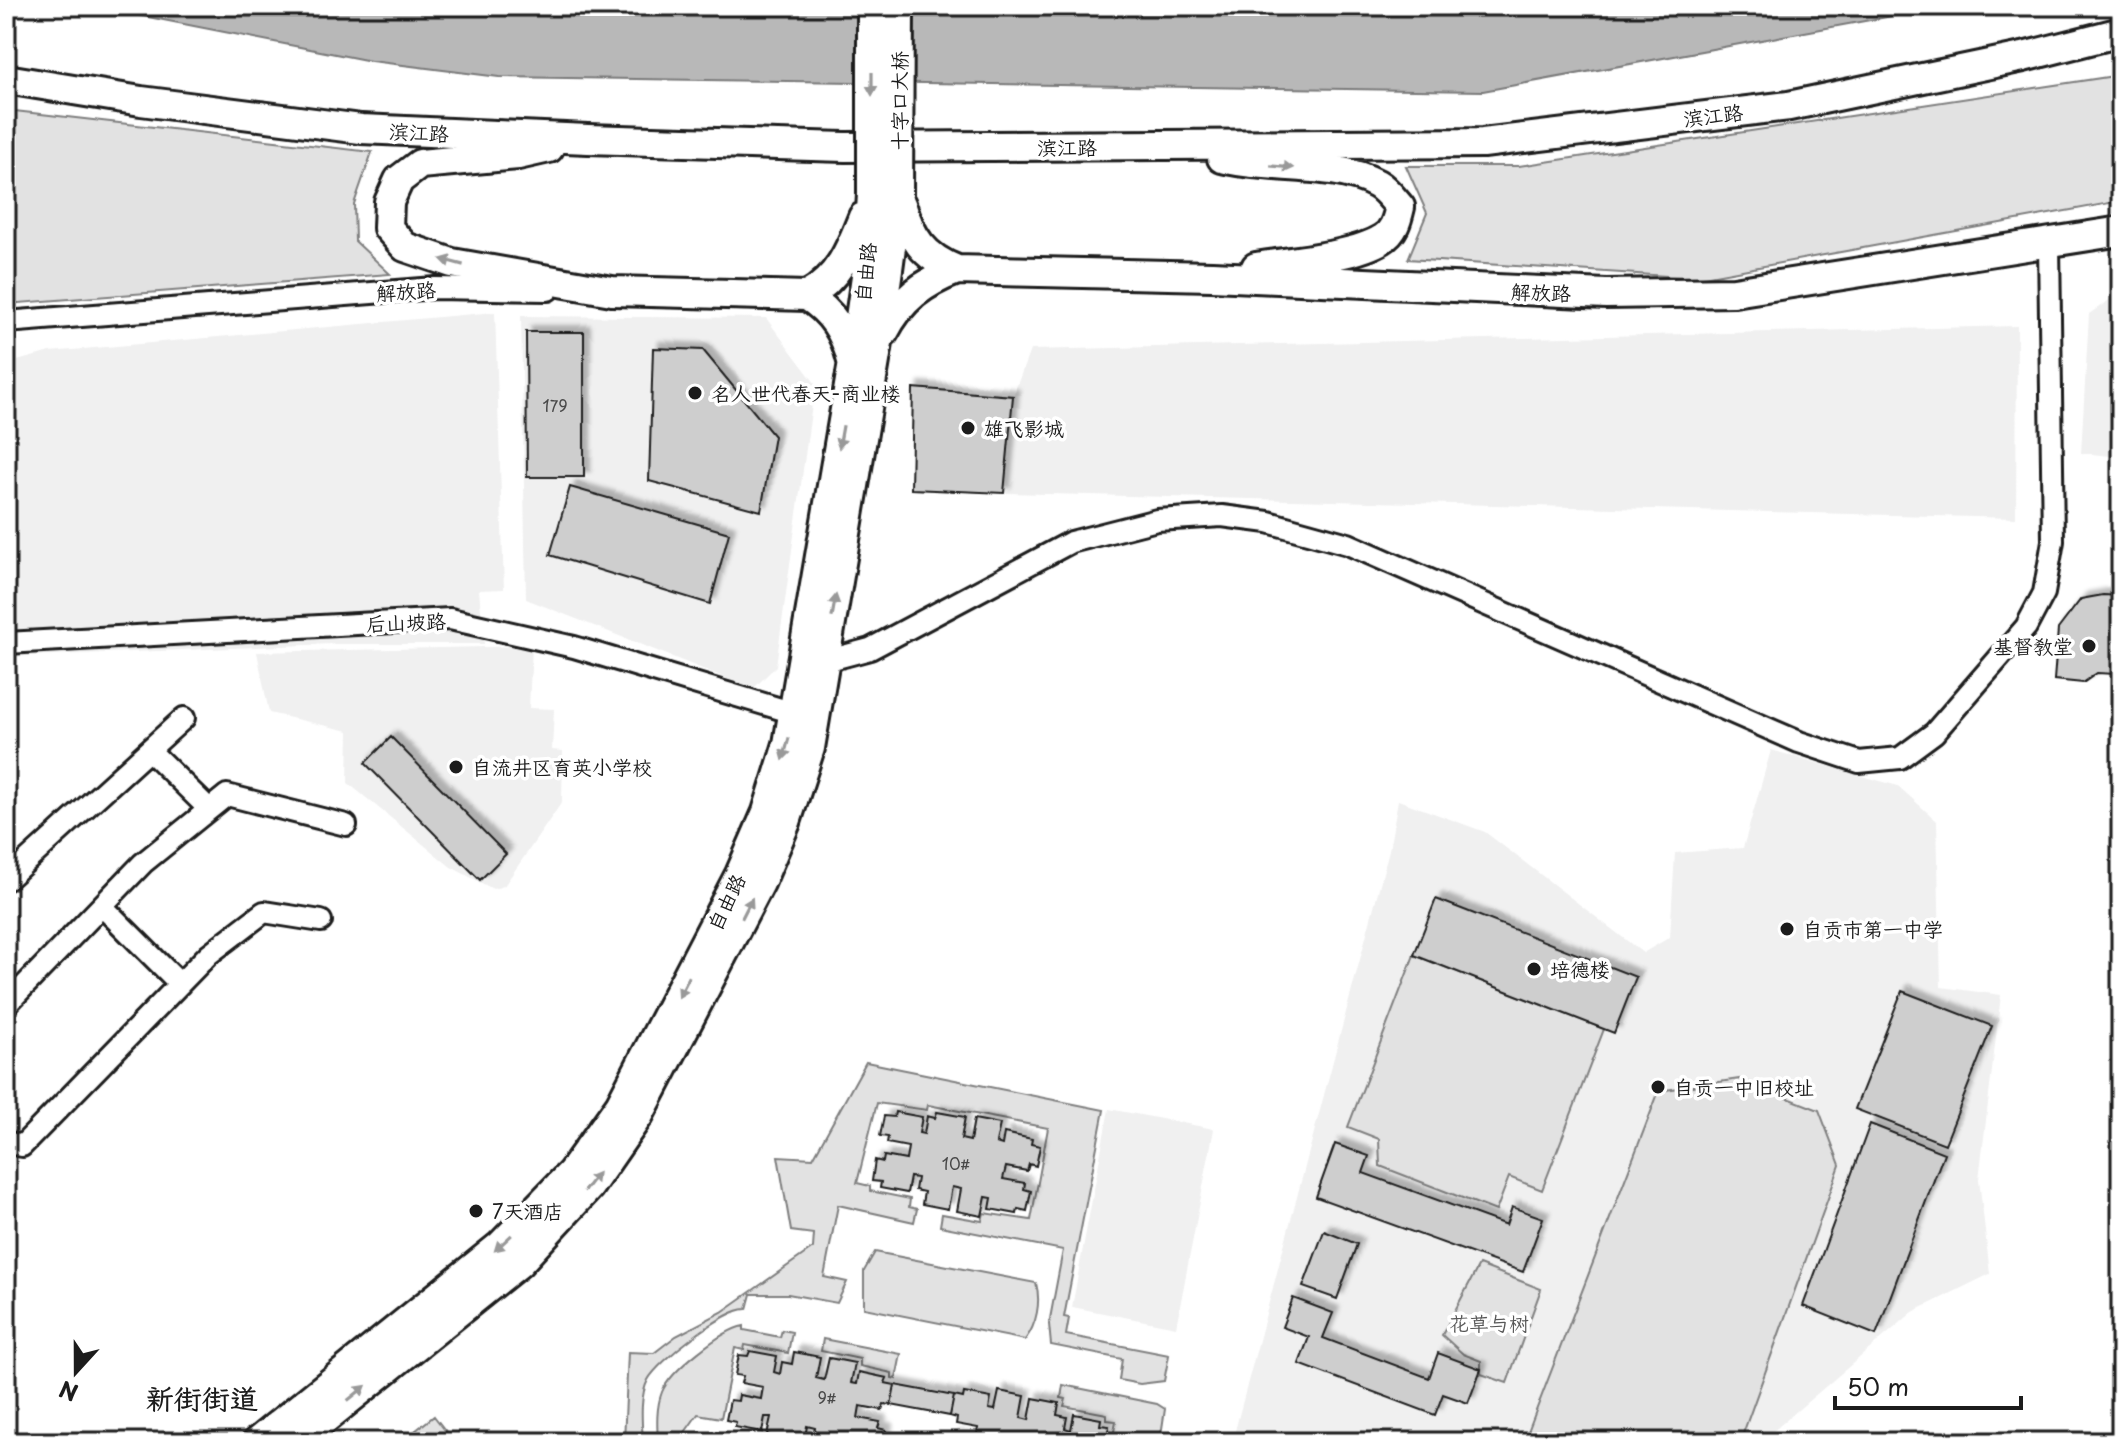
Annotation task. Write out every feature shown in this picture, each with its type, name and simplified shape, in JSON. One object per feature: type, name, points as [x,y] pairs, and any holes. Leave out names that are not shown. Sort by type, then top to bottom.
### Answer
[{"type":"main road","name":"十字口大桥","points":[[872,6],[885,194]]},
{"type":"main road","name":"十字口大桥","points":[[885,194],[899,6]]},
{"type":"main road","name":"滨江路","points":[[6,79],[141,101],[361,129],[588,139],[845,147],[1483,143],[1789,106],[2023,57],[2121,32]]},
{"type":"main road","points":[[588,139],[518,155],[420,164],[399,180],[389,202],[388,228],[405,247],[452,263],[612,291]]},
{"type":"main road","points":[[1179,147],[1247,164],[1356,174],[1381,186],[1400,207],[1396,225],[1382,239],[1349,250],[1212,276]]},
{"type":"main road","points":[[807,296],[824,287],[837,272],[885,194],[919,246],[935,261],[957,270]]},
{"type":"main road","name":"自由路","points":[[296,1442],[519,1263],[589,1187],[639,1115],[760,883],[786,822],[810,748],[878,343],[885,194]]},
{"type":"main road","name":"自由路","points":[[257,1442],[500,1246],[572,1172],[620,1105],[740,874],[767,812],[788,744],[868,262],[885,194]]},
{"type":"main road","name":"解放路","points":[[957,270],[1212,276],[1606,294],[1734,292],[2121,231]]},
{"type":"main road","points":[[878,343],[897,307],[916,290],[957,270]]},
{"type":"main road","name":"解放路","points":[[612,291],[807,296]]},
{"type":"main road","points":[[807,296],[825,307],[838,324],[853,364]]},
{"type":"street","points":[[825,661],[870,649],[1071,542],[1157,520],[1222,516],[1268,522],[1348,544],[1799,742],[1859,762],[1900,758],[1934,733],[2026,627],[2044,593],[2053,541],[2049,244]]},
{"type":"street","name":"解放路","points":[[6,322],[435,288],[612,291]]},
{"type":"street","name":"后山坡路","points":[[6,643],[450,619],[574,647],[794,713]]},
{"type":"street","points":[[6,880],[184,718]]},
{"type":"street","points":[[149,750],[209,809]]},
{"type":"street","points":[[6,1005],[143,863],[227,795],[346,825]]},
{"type":"street","points":[[102,906],[180,984]]},
{"type":"street","points":[[6,1142],[22,1146],[209,954],[264,912],[321,921]]},
{"type":"shaded area","points":[[92,6],[1947,6],[1483,91],[499,77],[371,61]]},
{"type":"shaded area","points":[[2121,292],[2121,457],[2081,453],[2089,314]]},
{"type":"shaded area","points":[[495,312],[504,589],[479,590],[484,644],[332,644],[6,657],[6,364],[50,352]]},
{"type":"shaded area","points":[[521,316],[766,318],[815,383],[776,666],[753,689],[526,599]]},
{"type":"shaded area","points":[[2017,326],[2016,518],[1004,493],[1013,396],[1030,350]]},
{"type":"shaded area","name":"自流井区育英小学校","points":[[532,646],[529,708],[554,709],[552,750],[563,751],[562,802],[504,886],[493,889],[451,867],[348,783],[349,731],[269,713],[257,652]]},
{"type":"shaded area","name":"自贡一中旧校址","points":[[1771,750],[1898,786],[1937,821],[1941,987],[2001,995],[1979,1179],[1990,1274],[1913,1312],[1771,1433],[1769,1442],[1232,1442],[1389,850],[1398,800],[1485,832],[1643,953],[1670,937],[1675,853],[1743,848]]},
{"type":"shaded area","points":[[1109,1109],[1214,1129],[1176,1327],[1072,1307]]},
{"type":"green space","points":[[2121,75],[2121,201],[1698,278],[1408,259],[1427,213],[1406,166],[1519,166]]},
{"type":"green space","points":[[6,110],[372,152],[354,204],[355,241],[390,274],[6,304]]},
{"type":"green space","points":[[1414,955],[1604,1029],[1542,1190],[1509,1177],[1496,1211],[1380,1166],[1379,1139],[1348,1127]]},
{"type":"green space","points":[[866,1062],[1104,1110],[1064,1317],[1069,1318],[1066,1335],[1169,1355],[1164,1381],[1140,1384],[1119,1380],[1122,1359],[1051,1345],[1049,1324],[1063,1250],[940,1226],[942,1214],[982,1221],[984,1213],[1031,1220],[1048,1128],[928,1105],[927,1110],[877,1103],[857,1183],[870,1186],[870,1191],[910,1199],[909,1207],[917,1209],[914,1222],[838,1205],[824,1277],[847,1282],[837,1303],[788,1294],[751,1294],[747,1309],[709,1326],[654,1371],[643,1394],[643,1442],[624,1442],[628,1352],[654,1353],[676,1336],[722,1312],[813,1248],[814,1234],[791,1231],[778,1156],[813,1158]]},
{"type":"green space","points":[[1739,1079],[1819,1110],[1840,1165],[1740,1442],[1524,1442],[1659,1091]]},
{"type":"green space","points":[[875,1252],[1036,1283],[1037,1313],[1029,1334],[1025,1340],[864,1308],[864,1271]]},
{"type":"green space","name":"花草与树","points":[[1479,1265],[1541,1289],[1507,1383],[1481,1374],[1481,1361],[1463,1354],[1442,1335]]},
{"type":"green space","points":[[744,1326],[744,1330],[780,1337],[782,1330],[792,1332],[788,1353],[745,1345],[744,1350],[735,1348],[721,1418],[698,1414],[678,1442],[658,1442],[659,1404],[667,1383],[710,1343]]},
{"type":"green space","points":[[823,1339],[901,1354],[896,1379],[892,1378],[892,1373],[860,1366],[860,1359],[821,1351]]},
{"type":"green space","points":[[1063,1385],[1157,1404],[1165,1409],[1160,1442],[1112,1442],[1116,1421],[1107,1420],[1107,1414],[1064,1406],[1066,1399],[1061,1398]]},
{"type":"green space","points":[[434,1416],[454,1442],[401,1442]]},
{"type":"building","points":[[526,332],[584,332],[584,477],[527,477]]},
{"type":"building","name":"名人世代春天-商业楼","points":[[653,348],[703,350],[774,436],[761,511],[649,481]]},
{"type":"building","points":[[913,388],[1013,396],[1004,493],[911,489]]},
{"type":"building","points":[[570,487],[729,533],[710,604],[550,555]]},
{"type":"building","name":"基督教堂","points":[[2121,596],[2121,664],[2115,674],[2097,673],[2083,683],[2054,680],[2058,629],[2081,599]]},
{"type":"building","points":[[391,737],[506,854],[480,880],[365,763]]},
{"type":"building","name":"培德楼","points":[[1436,899],[1636,977],[1614,1033],[1414,955]]},
{"type":"building","points":[[1902,991],[1992,1026],[1945,1144],[1855,1109]]},
{"type":"building","points":[[895,1112],[922,1117],[919,1133],[924,1134],[927,1116],[935,1118],[937,1112],[965,1117],[961,1139],[970,1141],[974,1119],[1000,1124],[996,1143],[1002,1145],[1004,1133],[1032,1139],[1031,1144],[1040,1146],[1036,1166],[1029,1164],[1027,1171],[1006,1167],[1003,1179],[1025,1183],[1024,1189],[1031,1191],[1027,1211],[1018,1209],[1017,1214],[990,1209],[992,1198],[986,1197],[982,1216],[957,1211],[961,1189],[952,1187],[948,1209],[922,1204],[924,1192],[915,1190],[917,1178],[910,1177],[907,1193],[880,1188],[881,1182],[872,1181],[875,1160],[883,1162],[884,1156],[906,1160],[908,1147],[887,1143],[888,1137],[880,1136],[884,1116],[894,1117]]},
{"type":"building","points":[[1870,1124],[1944,1153],[1876,1335],[1803,1306]]},
{"type":"building","points":[[1335,1144],[1369,1156],[1363,1173],[1506,1225],[1512,1207],[1543,1218],[1523,1272],[1316,1197]]},
{"type":"building","points":[[1324,1231],[1357,1244],[1337,1299],[1303,1287]]},
{"type":"building","points":[[1293,1298],[1333,1313],[1323,1338],[1429,1378],[1438,1353],[1481,1369],[1468,1403],[1443,1394],[1435,1415],[1299,1364],[1309,1337],[1282,1327]]},
{"type":"building","points":[[750,1351],[777,1356],[774,1372],[780,1374],[782,1362],[792,1364],[794,1352],[820,1357],[816,1378],[824,1380],[829,1358],[855,1363],[851,1383],[857,1384],[859,1372],[887,1378],[885,1383],[895,1385],[891,1405],[884,1404],[882,1410],[860,1406],[858,1418],[880,1422],[878,1428],[886,1430],[884,1442],[846,1442],[847,1437],[841,1436],[839,1442],[813,1442],[815,1428],[807,1426],[804,1442],[774,1442],[775,1437],[767,1435],[771,1417],[765,1417],[762,1432],[735,1427],[736,1422],[726,1420],[730,1400],[738,1401],[739,1395],[761,1399],[763,1387],[741,1383],[743,1376],[735,1375],[739,1355],[748,1356]]},
{"type":"building","points":[[895,1385],[954,1396],[950,1416],[891,1405]]},
{"type":"building","points":[[999,1391],[1025,1396],[1021,1418],[1029,1420],[1033,1398],[1059,1403],[1057,1415],[1067,1417],[1065,1428],[1071,1430],[1074,1414],[1101,1419],[1100,1425],[1109,1426],[1106,1442],[953,1442],[954,1437],[976,1441],[978,1428],[956,1424],[957,1418],[950,1416],[954,1396],[963,1398],[964,1393],[991,1398],[989,1409],[995,1410]]},
{"type":"place","name":"名人世代春天-商业楼","points":[[695,393]]},
{"type":"place","name":"雄飞影城","points":[[968,428]]},
{"type":"place","name":"基督教堂","points":[[2089,646]]},
{"type":"place","name":"自流井区育英小学校","points":[[456,767]]},
{"type":"place","name":"自贡市第一中学","points":[[1787,929]]},
{"type":"place","name":"培德楼","points":[[1534,969]]},
{"type":"place","name":"自贡一中旧校址","points":[[1658,1087]]},
{"type":"place","name":"7天酒店","points":[[476,1211]]},
{"type":"district","name":"新街街道","points":[[202,1397]]}]
